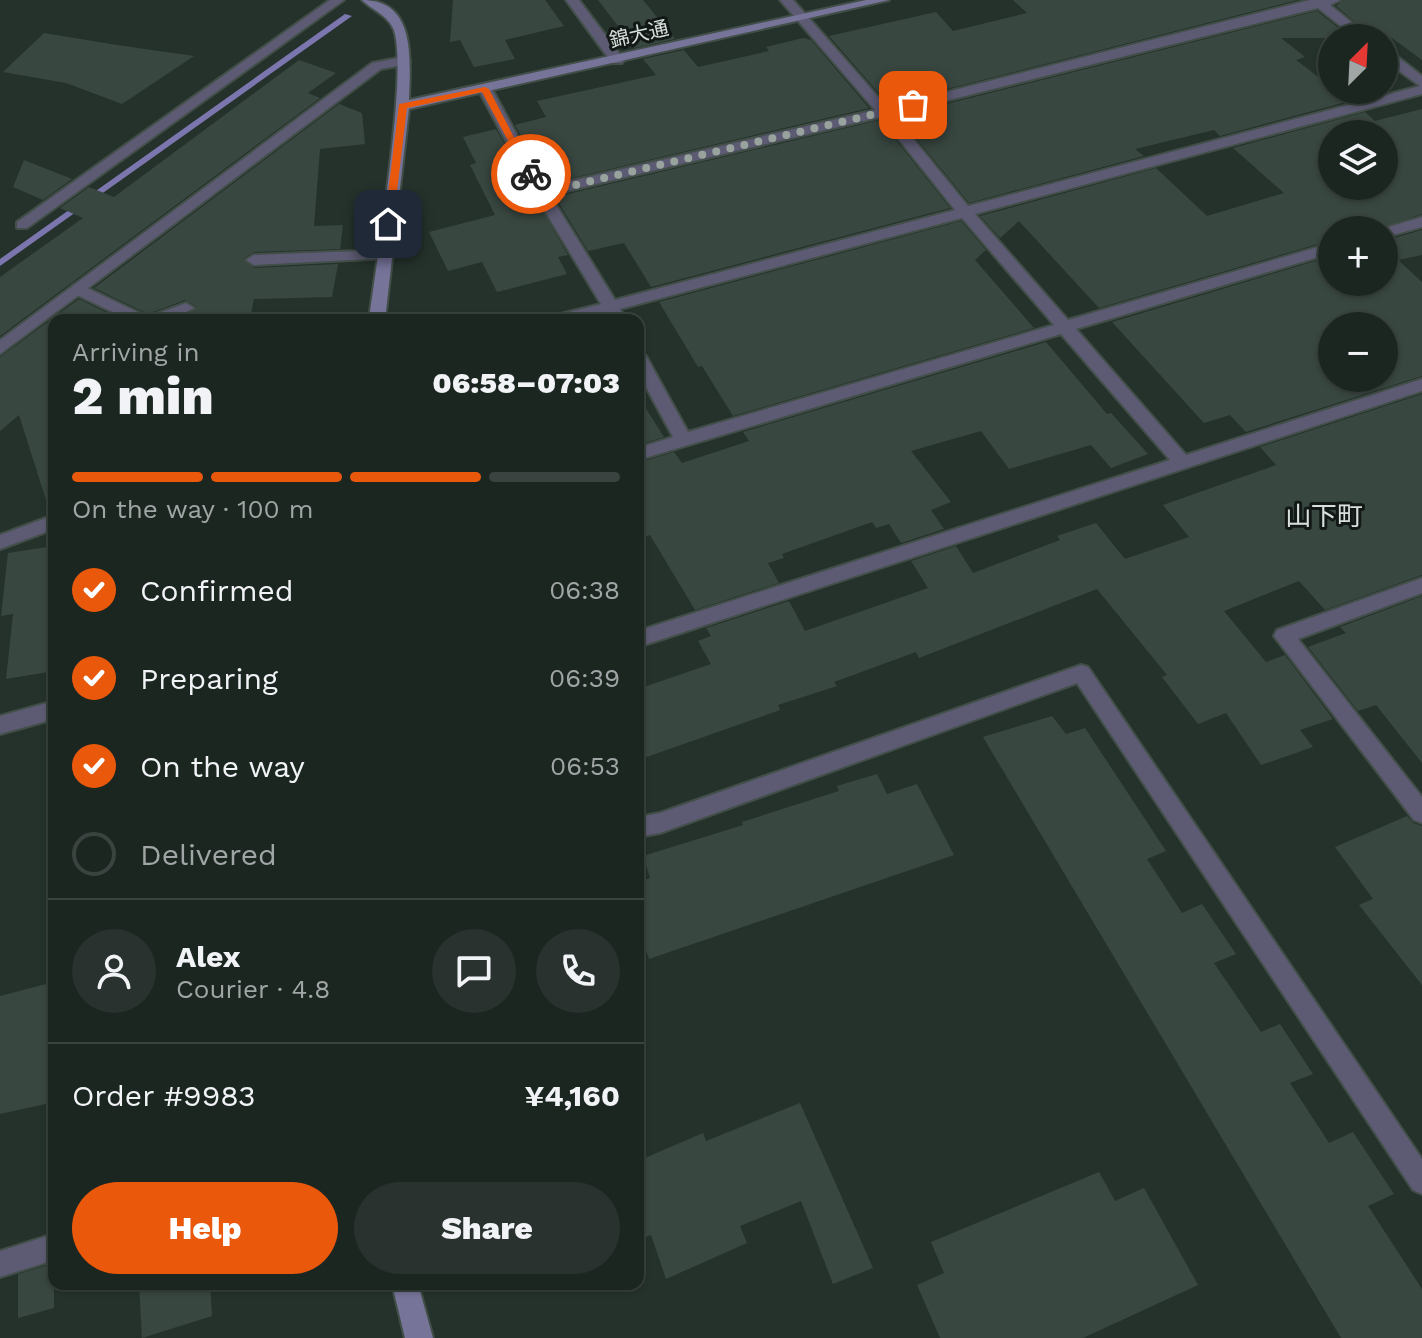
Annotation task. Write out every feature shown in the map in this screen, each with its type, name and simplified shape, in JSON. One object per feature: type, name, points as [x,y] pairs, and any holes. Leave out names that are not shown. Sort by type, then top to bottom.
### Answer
[{"type":"main road","points":[[368,0],[386,11],[400,29],[403,61],[402,106],[378,314]]},
{"type":"main road","name":"錦大通","points":[[402,106],[883,0]]},
{"type":"main road","points":[[407,1290],[419,1338]]},
{"type":"street","points":[[22,225],[338,0]]},
{"type":"street","points":[[572,0],[617,60]]},
{"type":"street","points":[[786,0],[1182,462]]},
{"type":"street","points":[[541,193],[884,112],[1323,1],[1348,24]]},
{"type":"street","points":[[0,348],[377,66],[403,61]]},
{"type":"street","points":[[1398,64],[1422,83]]},
{"type":"street","points":[[485,89],[541,193],[615,313],[964,211],[1422,90]]},
{"type":"street","points":[[1398,229],[1422,222]]},
{"type":"street","points":[[644,452],[1318,252]]},
{"type":"street","points":[[254,260],[384,255]]},
{"type":"street","points":[[79,289],[130,314]]},
{"type":"street","points":[[170,314],[186,308]]},
{"type":"street","points":[[644,367],[683,440]]},
{"type":"street","points":[[644,637],[1422,385]]},
{"type":"street","points":[[0,542],[48,524]]},
{"type":"street","points":[[1422,585],[1284,636],[1422,813]]},
{"type":"street","points":[[644,826],[660,823],[1081,673],[1422,1181]]},
{"type":"street","points":[[0,725],[48,712]]},
{"type":"street","points":[[0,1264],[48,1249]]},
{"type":"building","points":[[453,0],[545,0],[564,26],[505,40],[515,59],[474,67],[460,40],[450,42]]},
{"type":"building","points":[[598,0],[643,0],[675,39],[635,48]]},
{"type":"building","points":[[1013,0],[1298,0],[888,104],[829,36],[936,12],[953,31],[1027,13]]},
{"type":"building","points":[[1343,0],[1422,0],[1422,60],[1398,42],[1398,24],[1357,24],[1336,6]]},
{"type":"building","points":[[1317,11],[1333,24],[1318,24],[1318,38],[1281,38],[1305,57],[1296,60],[1318,77],[1318,104],[1339,104],[1220,136],[1214,130],[1135,149],[1144,156],[969,203],[898,116]]},
{"type":"building","points":[[44,33],[194,56],[122,104],[66,83],[3,72]]},
{"type":"building","points":[[803,38],[811,40],[869,108],[547,184],[515,125],[546,117],[537,101],[656,75],[643,59],[684,50],[698,67],[769,51],[766,47]]},
{"type":"building","points":[[299,60],[336,73],[308,93],[320,98],[0,336],[0,277],[83,218],[60,208],[89,187],[114,197]]},
{"type":"building","points":[[339,104],[362,113],[365,144],[320,149],[314,226],[343,225],[340,249],[254,252],[243,259],[254,268],[338,264],[332,297],[254,299],[251,314],[186,314],[197,307],[185,300],[148,314],[94,288]]},
{"type":"building","points":[[1422,109],[1422,214],[1398,222],[1398,216],[1318,216],[1318,244],[1099,308],[1019,221],[1000,238],[980,216],[1156,168],[1207,216],[1284,193],[1233,148],[1318,125],[1318,200],[1398,200],[1398,120],[1379,120]]},
{"type":"building","points":[[1365,112],[1374,120],[1336,120]]},
{"type":"building","points":[[880,120],[950,208],[651,287],[624,243],[588,251],[555,197]]},
{"type":"building","points":[[496,129],[568,255],[558,257],[567,274],[497,292],[482,262],[448,271],[429,232],[495,215],[470,165],[476,163],[463,137]]},
{"type":"building","points":[[24,160],[72,179],[43,200],[13,187]]},
{"type":"building","points":[[961,221],[986,250],[975,260],[1034,328],[733,416],[702,366],[698,367],[659,302]]},
{"type":"building","points":[[1422,230],[1422,255],[1398,260],[1398,237]]},
{"type":"building","points":[[1318,260],[1318,296],[1398,296],[1398,260],[1422,282],[1422,376],[1398,384],[1398,312],[1318,312],[1318,392],[1372,392],[1246,432],[1230,415],[1204,423],[1112,322]]},
{"type":"building","points":[[79,299],[110,314],[59,314]]},
{"type":"building","points":[[48,322],[48,503],[19,415],[0,431],[0,357]]},
{"type":"building","points":[[1046,342],[1107,414],[1111,413],[1148,454],[1111,468],[1091,445],[1009,469],[981,431],[911,451],[951,502],[931,510],[944,529],[901,543],[889,524],[876,528],[872,522],[782,554],[784,558],[768,563],[779,583],[695,610],[650,535],[644,538],[644,461],[674,452],[682,463],[749,441],[743,432]]},
{"type":"building","points":[[1422,394],[1422,575],[1325,610],[1299,581],[1224,611],[1266,662],[1285,655],[1333,719],[1300,730],[1313,747],[1261,765],[1226,713],[1198,724],[1162,677],[1167,675],[1097,589],[919,658],[916,652],[834,682],[837,686],[778,705],[780,710],[644,758],[644,687],[711,664],[698,641],[711,636],[706,628],[789,601],[805,631],[928,588],[911,561],[956,546],[973,573],[1060,540],[1057,536],[1096,523],[1125,559],[1189,537],[1163,505],[1276,465],[1260,447]]},
{"type":"building","points":[[644,405],[664,437],[644,443]]},
{"type":"building","points":[[48,547],[48,672],[6,679],[13,614],[1,616],[8,553]]},
{"type":"building","points":[[1422,596],[1422,763],[1376,705],[1358,711],[1308,647],[1346,633],[1340,627]]},
{"type":"building","points":[[1052,716],[1066,734],[1085,728],[1166,851],[1147,859],[1182,913],[1202,904],[1236,954],[1214,963],[1261,1032],[1280,1024],[1313,1074],[1290,1083],[1329,1143],[1353,1132],[1394,1194],[1368,1206],[1422,1289],[1422,1338],[1341,1338],[983,737]]},
{"type":"building","points":[[877,774],[887,794],[917,784],[954,855],[649,959],[644,944],[644,880],[650,878],[644,856],[839,791],[837,786]]},
{"type":"building","points":[[1407,816],[1413,823],[1422,826],[1422,985],[1359,905],[1373,899],[1335,847]]},
{"type":"building","points":[[48,984],[48,1103],[0,1114],[0,996]]},
{"type":"building","points":[[800,1103],[873,1268],[833,1284],[801,1201],[740,1226],[747,1243],[666,1279],[651,1235],[644,1238],[644,1158],[703,1133],[706,1141]]},
{"type":"building","points":[[1099,1172],[1115,1201],[1144,1188],[1198,1285],[1083,1338],[940,1338],[917,1285],[944,1273],[931,1242]]},
{"type":"building","points":[[48,1265],[48,1290],[54,1290],[54,1308],[18,1318],[18,1274]]},
{"type":"building","points":[[139,1290],[210,1290],[212,1316],[142,1338]]},
{"type":"waterway","points":[[0,263],[348,16]]},
{"type":"way so far","points":[[531,174],[541,193],[913,105]]},
{"type":"district","name":"山下町","points":[[1324,516]]},
{"type":"route","points":[[388,224],[402,106],[485,89],[531,174]]}]
